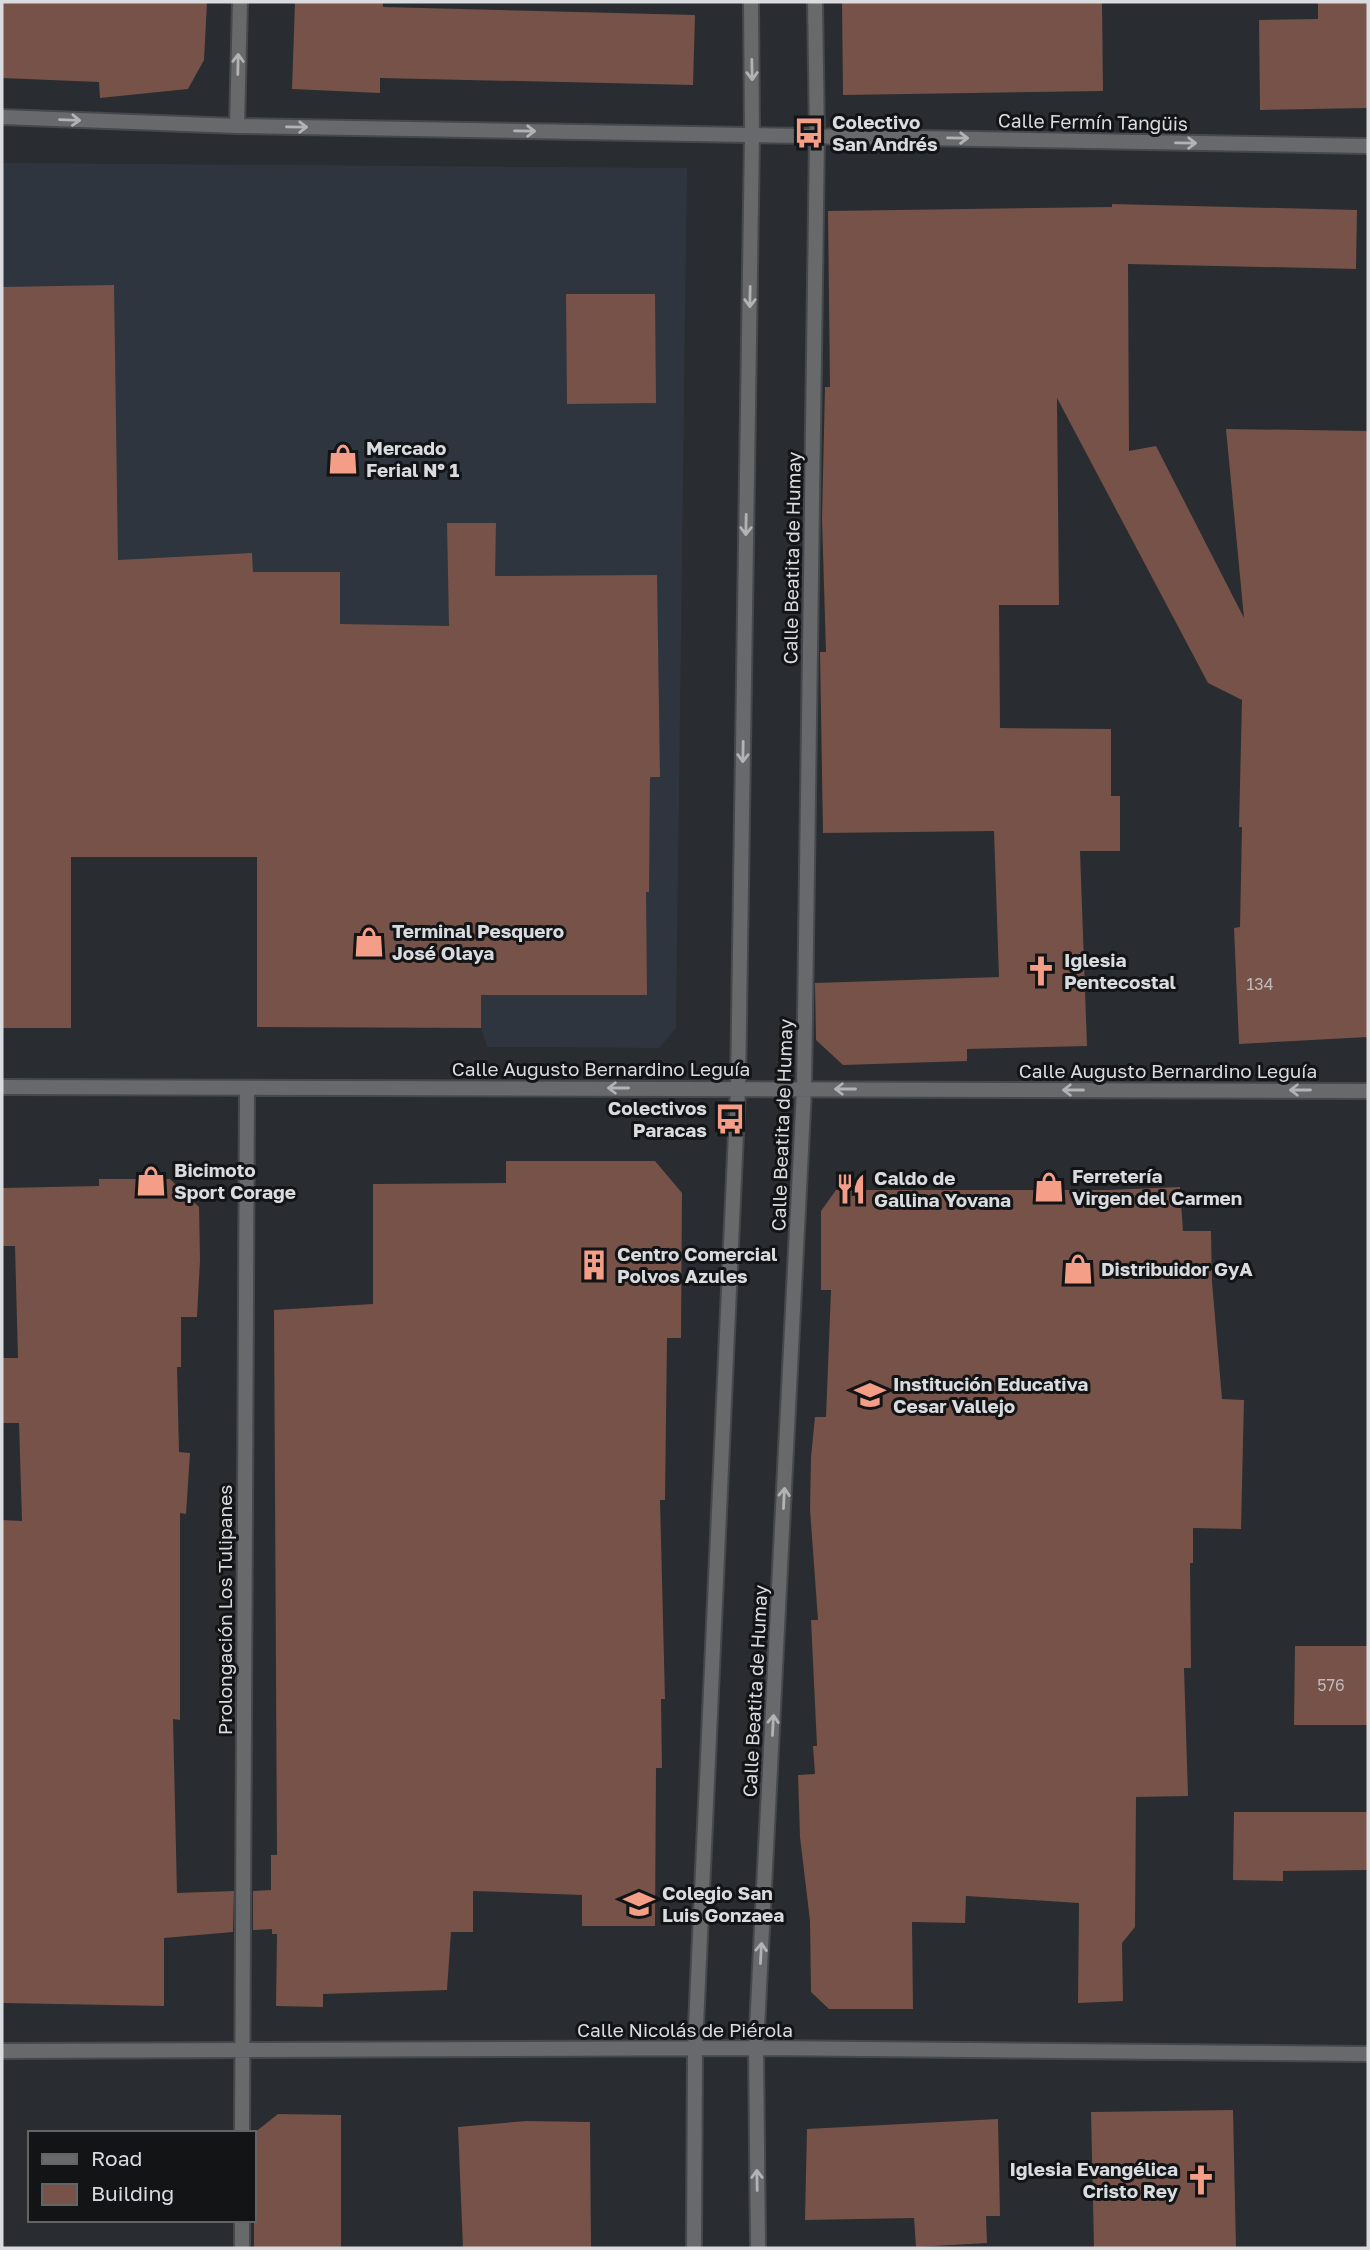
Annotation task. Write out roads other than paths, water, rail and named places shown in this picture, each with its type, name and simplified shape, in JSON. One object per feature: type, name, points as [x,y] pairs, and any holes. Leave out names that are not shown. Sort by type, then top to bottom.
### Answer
[{"type":"street","points":[[237,126],[240,2]]},
{"type":"street","points":[[694,2248],[695,2049],[738,1088],[752,135],[751,2]]},
{"type":"street","name":"Calle Beatita de Humay","points":[[758,2248],[756,2048],[804,1089],[817,136],[815,2]]},
{"type":"street","name":"Calle Fermín Tangüis","points":[[2,117],[237,126],[1368,146]]},
{"type":"street","name":"Calle Augusto Bernardino Leguía","points":[[2,1087],[1368,1090]]},
{"type":"street","name":"Prolongación Los Tulipanes","points":[[242,2131],[247,1088]]},
{"type":"street","name":"Calle Nicolás de Piérola","points":[[2,2051],[756,2048],[1368,2054]]},
{"type":"street","points":[[242,2222],[242,2248]]},
{"type":"place","name":"Colectivo San Andrés","points":[[809,133]]},
{"type":"place","name":"Mercado Ferial Nº 1","points":[[343,459]]},
{"type":"place","name":"Terminal Pesquero José Olaya","points":[[369,942]]},
{"type":"place","name":"Iglesia Pentecostal","points":[[1041,971]]},
{"type":"place","name":"Colectivos Paracas","points":[[730,1119]]},
{"type":"place","name":"Bicimoto Sport Corage","points":[[151,1181]]},
{"type":"place","name":"Ferretería Virgen del Carmen","points":[[1049,1187]]},
{"type":"place","name":"Caldo de Gallina Yovana","points":[[851,1189]]},
{"type":"place","name":"Centro Comercial Polvos Azules","points":[[594,1265]]},
{"type":"place","name":"Distribuidor GyA","points":[[1078,1269]]},
{"type":"place","name":"Institución Educativa Cesar Vallejo","points":[[870,1395]]},
{"type":"place","name":"Colegio San Luis Gonzaea","points":[[639,1904]]},
{"type":"place","name":"Iglesia Evangélica Cristo Rey","points":[[1201,2180]]}]
